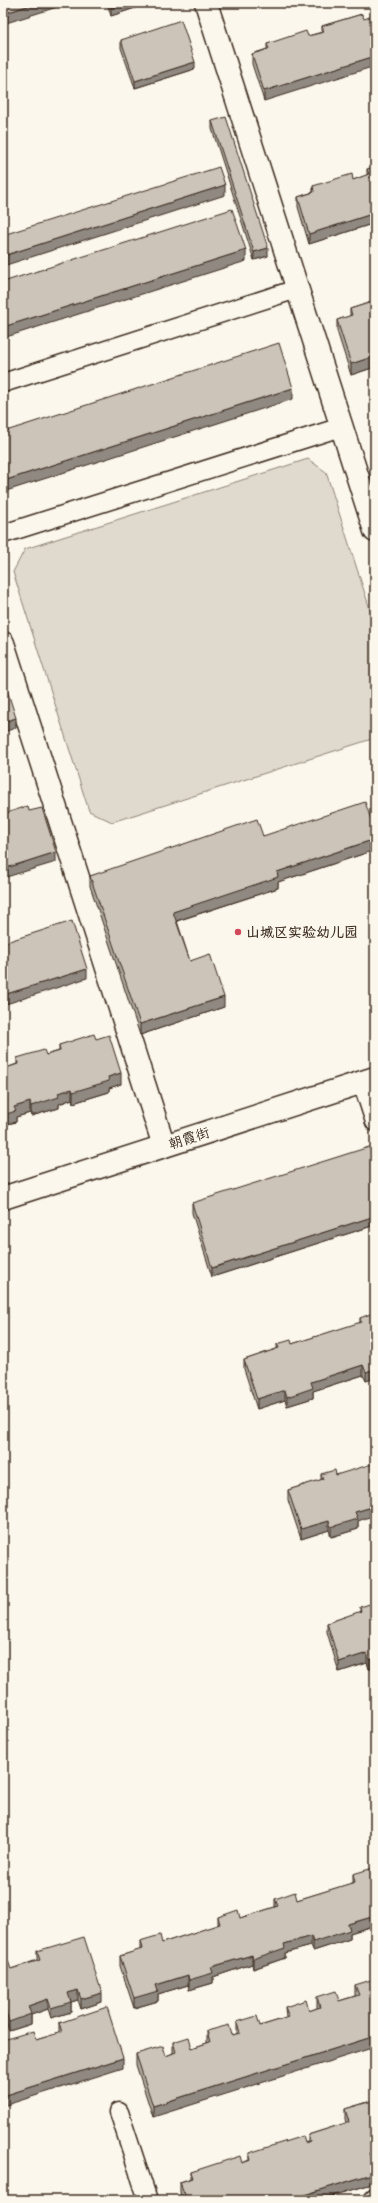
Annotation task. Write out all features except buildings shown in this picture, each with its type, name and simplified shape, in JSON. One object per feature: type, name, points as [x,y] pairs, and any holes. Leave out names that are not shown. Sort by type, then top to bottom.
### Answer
[{"type":"street","points":[[206,3],[375,531]]},
{"type":"street","points":[[3,643],[164,1146]]},
{"type":"street","name":"朝霞街","points":[[3,1198],[369,1080]]},
{"type":"lane","points":[[3,383],[297,290]]},
{"type":"lane","points":[[3,534],[342,427]]},
{"type":"lane","points":[[369,1080],[375,1122]]},
{"type":"lane","points":[[119,2112],[148,2200]]},
{"type":"shaded area","points":[[308,459],[326,472],[375,625],[375,738],[112,822],[89,811],[13,572],[25,549]]},
{"type":"place","name":"山城区实验幼儿园","points":[[238,932]]}]
